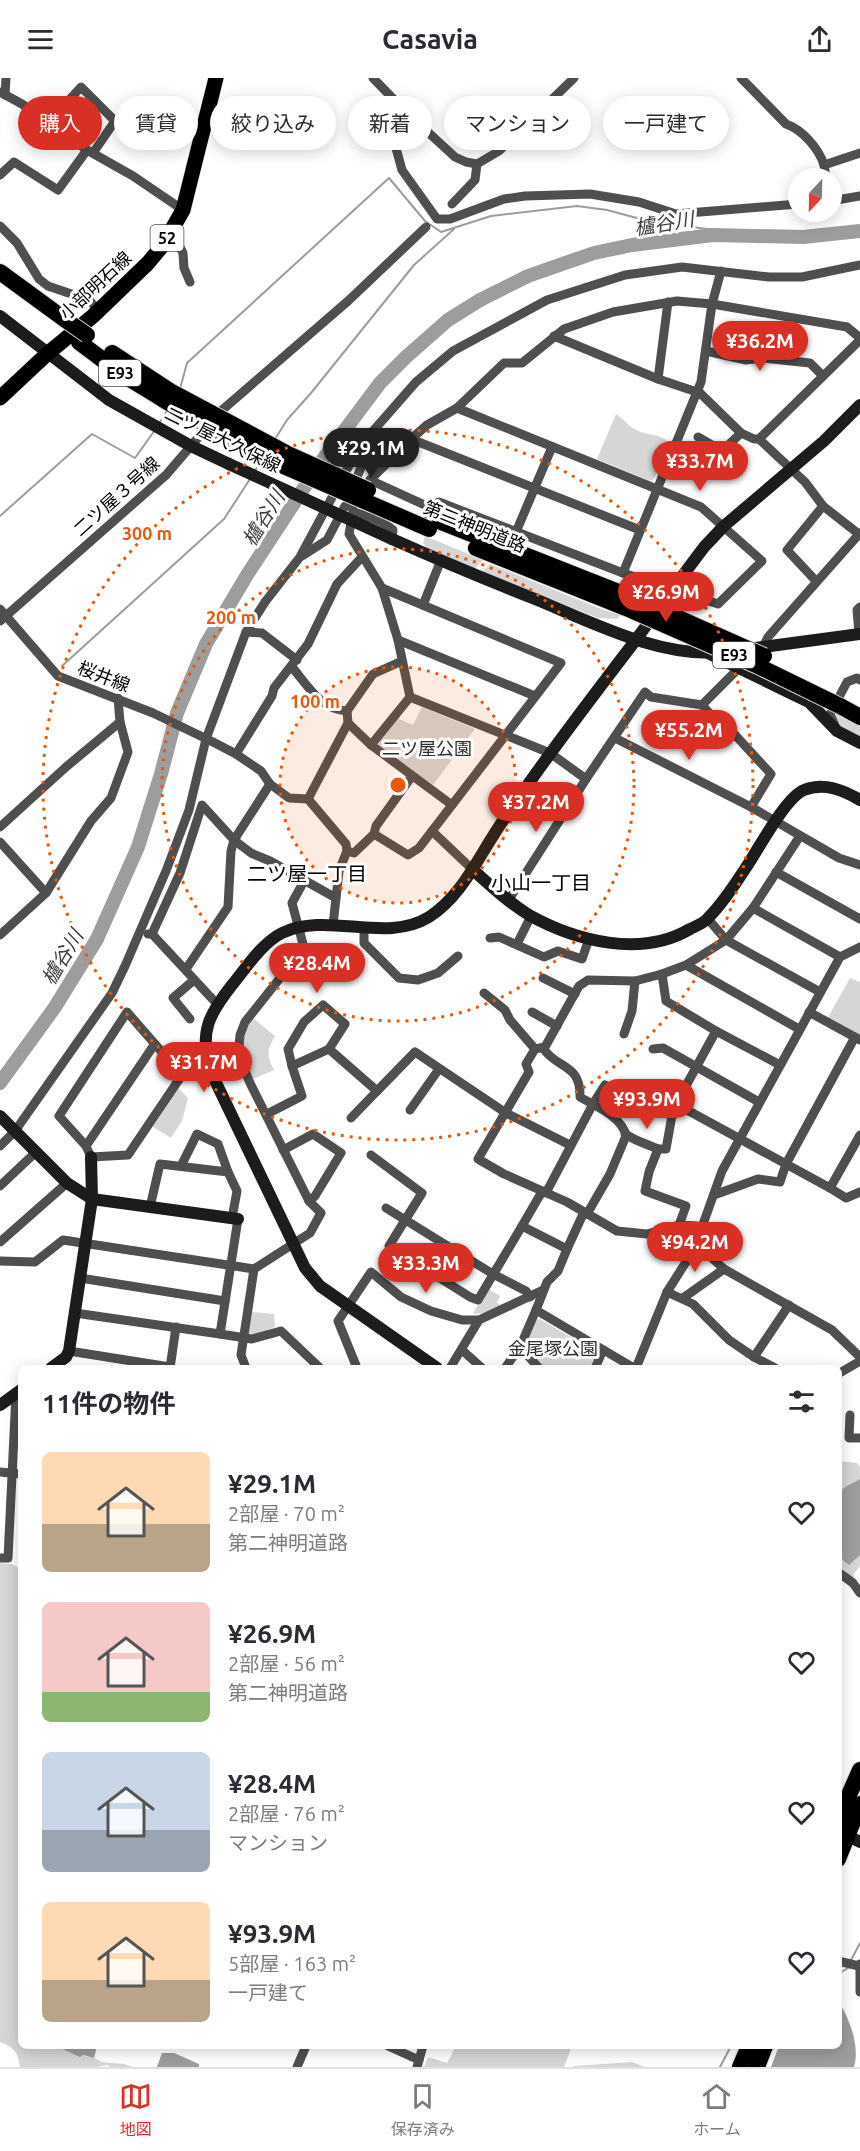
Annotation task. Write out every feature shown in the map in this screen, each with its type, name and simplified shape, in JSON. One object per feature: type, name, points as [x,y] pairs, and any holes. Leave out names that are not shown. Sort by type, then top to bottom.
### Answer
[{"type":"highway","name":"第二神明道路","points":[[0,272],[83,339],[128,365],[167,396],[430,523],[628,603],[758,666],[842,701],[860,704]]},
{"type":"highway","name":"第二神明道路","points":[[0,284],[63,324]]},
{"type":"highway","name":"第二神明道路","points":[[842,701],[860,717]]},
{"type":"highway","points":[[842,1811],[860,1770]]},
{"type":"highway","points":[[842,1851],[860,1804]]},
{"type":"highway","points":[[743,2066],[748,2049]]},
{"type":"highway","points":[[743,2066],[762,2049]]},
{"type":"main road","name":"小部明石線","points":[[0,398],[98,310],[148,262],[166,239],[183,210],[216,78]]},
{"type":"street","points":[[6,78],[3,93],[18,102]]},
{"type":"street","points":[[373,78],[390,96]]},
{"type":"street","points":[[432,136],[455,157],[477,164],[499,151],[574,78]]},
{"type":"street","points":[[741,78],[786,124],[795,127],[820,153],[824,168]]},
{"type":"street","points":[[73,96],[81,87],[90,96]]},
{"type":"street","points":[[102,108],[115,121],[102,137]]},
{"type":"street","points":[[87,150],[133,176],[183,210]]},
{"type":"street","points":[[396,150],[402,170],[437,219],[450,219],[504,199],[525,196],[590,194],[639,201],[676,214],[788,205]]},
{"type":"street","points":[[0,175],[14,162],[58,189],[90,152]]},
{"type":"street","points":[[824,165],[860,153]]},
{"type":"street","points":[[452,204],[475,180],[477,164]]},
{"type":"street","points":[[842,199],[860,196]]},
{"type":"street","points":[[0,226],[16,243],[39,279],[48,286],[89,300],[98,310]]},
{"type":"street","name":"二ツ屋３号線","points":[[2,615],[166,475],[221,411],[348,301],[426,226]]},
{"type":"street","points":[[166,239],[180,247],[183,253],[185,274],[190,282]]},
{"type":"street","points":[[0,1146],[112,993],[189,810],[204,738],[246,632],[265,602],[300,557],[359,447],[416,382],[453,351],[547,300],[625,275],[682,267],[769,277],[802,277],[860,265]]},
{"type":"street","points":[[623,573],[700,382],[711,304],[721,271]]},
{"type":"street","points":[[300,557],[327,540],[370,480],[411,439],[427,425],[457,408],[504,363],[522,363],[564,329],[613,312],[677,301],[711,304],[846,327],[860,339],[759,439]]},
{"type":"street","points":[[658,378],[668,302]]},
{"type":"street","name":"二ツ屋大久保線","points":[[0,316],[110,400],[190,446],[392,539],[592,623],[660,646],[709,653]]},
{"type":"street","points":[[554,336],[700,393],[741,433],[759,439],[793,470],[823,506],[860,534],[816,581],[768,637],[763,647]]},
{"type":"street","points":[[706,351],[746,360],[763,358],[810,363],[824,376]]},
{"type":"street","points":[[433,1365],[320,1286],[305,1268],[209,1068],[205,1039],[208,1022],[217,1004],[269,943],[281,933],[299,927],[333,925],[384,928],[416,924],[444,906],[472,869],[550,753],[705,546],[724,526],[793,470],[860,405]]},
{"type":"street","points":[[370,480],[427,506],[439,502],[623,573],[718,604],[762,561],[701,507],[457,408]]},
{"type":"street","points":[[698,437],[722,451],[741,433]]},
{"type":"street","points":[[411,439],[640,530]]},
{"type":"street","points":[[359,447],[362,465],[350,507],[349,534],[382,588],[398,640],[410,697]]},
{"type":"street","points":[[516,532],[552,447]]},
{"type":"street","points":[[816,581],[787,550],[823,506]]},
{"type":"street","points":[[350,507],[389,526],[393,530],[392,539]]},
{"type":"street","points":[[236,753],[272,696],[274,688],[308,644],[337,584],[362,557]]},
{"type":"street","points":[[423,605],[441,560]]},
{"type":"street","points":[[374,834],[408,855],[419,848],[561,663],[382,588]]},
{"type":"street","points":[[709,653],[860,634],[857,610],[860,607]]},
{"type":"street","name":"桜井線","points":[[2,615],[58,676],[154,713],[236,753],[261,771],[270,784],[289,798],[308,799]]},
{"type":"street","points":[[246,632],[262,633],[294,663],[317,698],[337,711],[347,711]]},
{"type":"street","points":[[398,640],[535,696]]},
{"type":"street","points":[[709,653],[809,702],[837,731],[860,743]]},
{"type":"street","points":[[333,925],[339,871],[348,851],[346,844],[308,799],[348,723],[347,711],[373,674],[402,661]]},
{"type":"street","points":[[702,705],[739,668]]},
{"type":"street","points":[[837,731],[830,714],[847,682],[857,678],[860,680]]},
{"type":"street","points":[[508,901],[645,692],[651,697],[702,705],[711,715],[725,724],[771,774],[751,807]]},
{"type":"street","points":[[410,697],[550,753],[586,779]]},
{"type":"street","points":[[370,745],[410,697]]},
{"type":"street","points":[[0,935],[46,893],[91,821],[111,798],[128,752],[120,722],[118,698]]},
{"type":"street","points":[[0,827],[120,722]]},
{"type":"street","points":[[348,723],[370,745],[452,805]]},
{"type":"street","points":[[615,738],[751,807],[839,858],[860,866]]},
{"type":"street","points":[[348,851],[354,853],[374,834],[376,826],[412,776]]},
{"type":"street","points":[[186,969],[228,907],[231,851],[234,840],[270,784]]},
{"type":"street","points":[[432,831],[508,901],[531,916],[589,939],[622,945],[649,944],[679,936],[708,919],[737,881],[789,801],[803,790],[822,786],[843,790],[860,800]]},
{"type":"street","points":[[153,934],[180,873],[202,805],[234,840],[251,854],[270,861],[336,898]]},
{"type":"street","points":[[703,1235],[697,1226],[680,1225],[647,1234],[617,1232],[586,1213],[478,1159],[530,1072],[526,1064],[556,1026],[579,986],[588,980],[635,981],[662,974],[686,965],[726,940],[753,908],[800,836]]},
{"type":"street","points":[[0,842],[46,893]]},
{"type":"street","points":[[776,872],[860,919]]},
{"type":"street","points":[[0,1261],[35,1262],[63,1240],[254,1269],[310,1233],[321,1212],[309,1201],[240,1059],[240,1035],[245,1022],[284,973],[307,959],[292,903],[304,881]]},
{"type":"street","points":[[753,908],[840,957]]},
{"type":"street","points":[[517,944],[531,916]]},
{"type":"street","points":[[708,919],[726,940],[820,992]]},
{"type":"street","points":[[364,927],[364,943],[399,978],[418,980],[438,973],[458,956]]},
{"type":"street","points":[[138,934],[153,934],[217,1004]]},
{"type":"street","points":[[490,938],[499,937],[544,957],[558,951],[582,959],[589,939]]},
{"type":"street","points":[[842,1371],[860,1359],[832,1330],[724,1269],[712,1258],[706,1247],[702,1227],[722,1172],[809,1011],[840,957],[860,947]]},
{"type":"street","points":[[686,965],[799,1029]]},
{"type":"street","points":[[662,974],[666,1001],[780,1065]]},
{"type":"street","points":[[543,978],[575,994]]},
{"type":"street","points":[[190,1019],[173,998],[194,980]]},
{"type":"street","points":[[624,1034],[632,1011],[635,981]]},
{"type":"street","points":[[484,993],[505,1010],[510,1020],[539,1049],[565,1065],[580,1084],[580,1096],[620,1123],[626,1136],[610,1174],[586,1213],[558,1270],[547,1282],[520,1347],[507,1365]]},
{"type":"street","points":[[267,1114],[302,1096],[292,1066],[288,1048],[304,1022],[323,1005],[345,1024],[329,1049],[292,1066]]},
{"type":"street","points":[[714,1195],[758,1179],[780,1182],[786,1164],[857,1039],[809,1011]]},
{"type":"street","points":[[55,1365],[66,1357],[69,1351],[92,1199],[88,1152],[59,1116],[127,1012],[182,1075],[128,1155],[88,1152]]},
{"type":"street","points":[[532,1012],[556,1026]]},
{"type":"street","points":[[625,1134],[658,1149],[666,1149],[673,1110],[716,1031]]},
{"type":"street","points":[[88,1152],[154,1045]]},
{"type":"street","points":[[653,1049],[663,1048],[759,1102]]},
{"type":"street","points":[[329,1049],[377,1091]]},
{"type":"street","points":[[351,1118],[415,1052],[506,1113],[570,1145]]},
{"type":"street","points":[[410,1110],[439,1069]]},
{"type":"street","points":[[371,1155],[422,1193],[389,1246],[478,1300],[542,1192],[548,1189],[570,1145],[605,1085],[635,1100]]},
{"type":"street","points":[[676,1104],[846,1198],[860,1192]]},
{"type":"street","points":[[0,1116],[67,1183],[92,1199],[235,1219]]},
{"type":"street","points":[[181,1166],[197,1134],[218,1144],[237,1191],[231,1264],[220,1334]]},
{"type":"street","points":[[284,1150],[313,1134],[341,1153],[315,1196],[309,1201]]},
{"type":"street","points":[[830,1188],[860,1135]]},
{"type":"street","points":[[658,1149],[645,1191],[686,1206],[680,1225]]},
{"type":"street","points":[[0,1186],[36,1152]]},
{"type":"street","points":[[150,1207],[160,1164],[228,1172]]},
{"type":"street","points":[[0,1242],[67,1183]]},
{"type":"street","points":[[386,1208],[493,1274],[526,1291],[530,1297]]},
{"type":"street","points":[[522,1226],[567,1249]]},
{"type":"street","points":[[636,1365],[666,1292],[703,1235]]},
{"type":"street","points":[[245,1365],[241,1355],[254,1269]]},
{"type":"street","points":[[683,1298],[724,1269]]},
{"type":"street","points":[[356,1365],[338,1322],[371,1272],[401,1297],[430,1311],[462,1320],[479,1320],[543,1290]]},
{"type":"street","points":[[80,1278],[225,1301]]},
{"type":"street","points":[[666,1292],[693,1304],[729,1340],[769,1365]]},
{"type":"street","points":[[754,1357],[789,1305]]},
{"type":"street","points":[[536,1310],[630,1365]]},
{"type":"street","points":[[75,1313],[252,1339],[281,1331],[317,1365]]},
{"type":"street","points":[[452,1365],[479,1320]]},
{"type":"street","points":[[170,1365],[176,1327]]},
{"type":"street","points":[[520,1347],[536,1365]]},
{"type":"street","points":[[462,1350],[479,1365]]},
{"type":"street","points":[[596,1365],[603,1350]]},
{"type":"street","points":[[69,1351],[152,1365]]},
{"type":"street","points":[[0,1405],[18,1393]]},
{"type":"street","points":[[850,1415],[849,1438],[860,1438]]},
{"type":"street","points":[[0,1558],[8,1558],[5,1516],[17,1474],[18,1430]]},
{"type":"street","points":[[0,1472],[17,1474]]},
{"type":"street","points":[[842,1575],[854,1583],[860,1593]]},
{"type":"street","points":[[842,1962],[859,1965],[860,1992]]},
{"type":"street","points":[[297,2067],[305,2049]]},
{"type":"street","points":[[393,2049],[418,2063]]},
{"type":"green space","points":[[616,414],[636,430],[661,437],[669,442],[654,479],[650,481],[597,459]]},
{"type":"green space","points":[[425,536],[483,560],[475,569],[428,550],[423,543]]},
{"type":"green space","points":[[490,564],[621,615],[617,619],[598,618],[482,572]]},
{"type":"green space","name":"二ツ屋公園","points":[[422,707],[475,729],[433,785],[378,746],[397,718],[413,725]]},
{"type":"green space","points":[[837,712],[860,726],[860,738],[839,727],[835,717]]},
{"type":"green space","points":[[850,978],[860,982],[860,1036],[827,1019]]},
{"type":"green space","points":[[252,1017],[275,1036],[269,1053],[274,1070],[251,1080],[242,1048]]},
{"type":"green space","points":[[178,1088],[188,1098],[182,1121],[171,1138],[153,1127]]},
{"type":"green space","points":[[488,1289],[500,1296],[497,1303],[501,1305],[485,1313],[474,1314],[473,1313]]},
{"type":"green space","points":[[252,1312],[274,1314],[275,1327],[254,1335],[249,1333]]},
{"type":"green space","name":"金尾塚公園","points":[[540,1319],[596,1352],[591,1365],[541,1365],[524,1346],[535,1321]]},
{"type":"green space","points":[[842,1461],[857,1463],[860,1467],[860,1566],[854,1574],[854,1579],[842,1569]]},
{"type":"green space","points":[[0,1563],[12,1564],[18,1567],[18,2049],[64,2049],[102,2062],[133,2067],[109,2067],[108,2065],[20,2067],[15,2051],[0,2042]]},
{"type":"green space","points":[[454,2049],[571,2049],[564,2067],[424,2067],[428,2057],[447,2063]]},
{"type":"green space","points":[[632,2062],[645,2067],[573,2067],[574,2066]]},
{"type":"shaded area","points":[[860,1479],[860,1555],[849,1565],[842,1559],[842,1490]]},
{"type":"shaded area","points":[[842,2008],[855,2042],[854,2067],[771,2067],[778,2049],[842,2049]]},
{"type":"shaded area","points":[[63,2049],[96,2049],[94,2058],[83,2055],[80,2057]]},
{"type":"shaded area","points":[[162,2053],[174,2053],[199,2064],[199,2067],[157,2067]]},
{"type":"waterway","points":[[180,389],[187,363],[389,178],[425,221],[441,232],[491,216],[577,206],[607,210],[652,222],[715,230],[728,234]]},
{"type":"waterway","points":[[275,439],[287,420],[414,265],[454,229]]},
{"type":"waterway","name":"櫨谷川","points":[[0,1083],[55,1007],[97,939],[138,847],[177,713],[206,644],[247,575],[321,462],[380,383],[406,357],[448,320],[480,300],[528,276],[594,253],[632,245],[713,235],[803,237],[860,231]]},
{"type":"waterway","points":[[160,422],[168,409]]},
{"type":"waterway","points":[[0,516],[92,434],[135,458],[155,430]]},
{"type":"waterway","points":[[254,472],[261,461]]},
{"type":"waterway","points":[[62,666],[224,519],[250,479]]},
{"type":"waterway","points":[[850,1962],[860,1943]]},
{"type":"waterway","points":[[842,1972],[848,1968]]},
{"type":"waterway","points":[[720,2067],[729,2049]]},
{"type":"district","name":"二ツ屋一丁目","points":[[307,873]]},
{"type":"district","name":"小山一丁目","points":[[541,882]]}]
